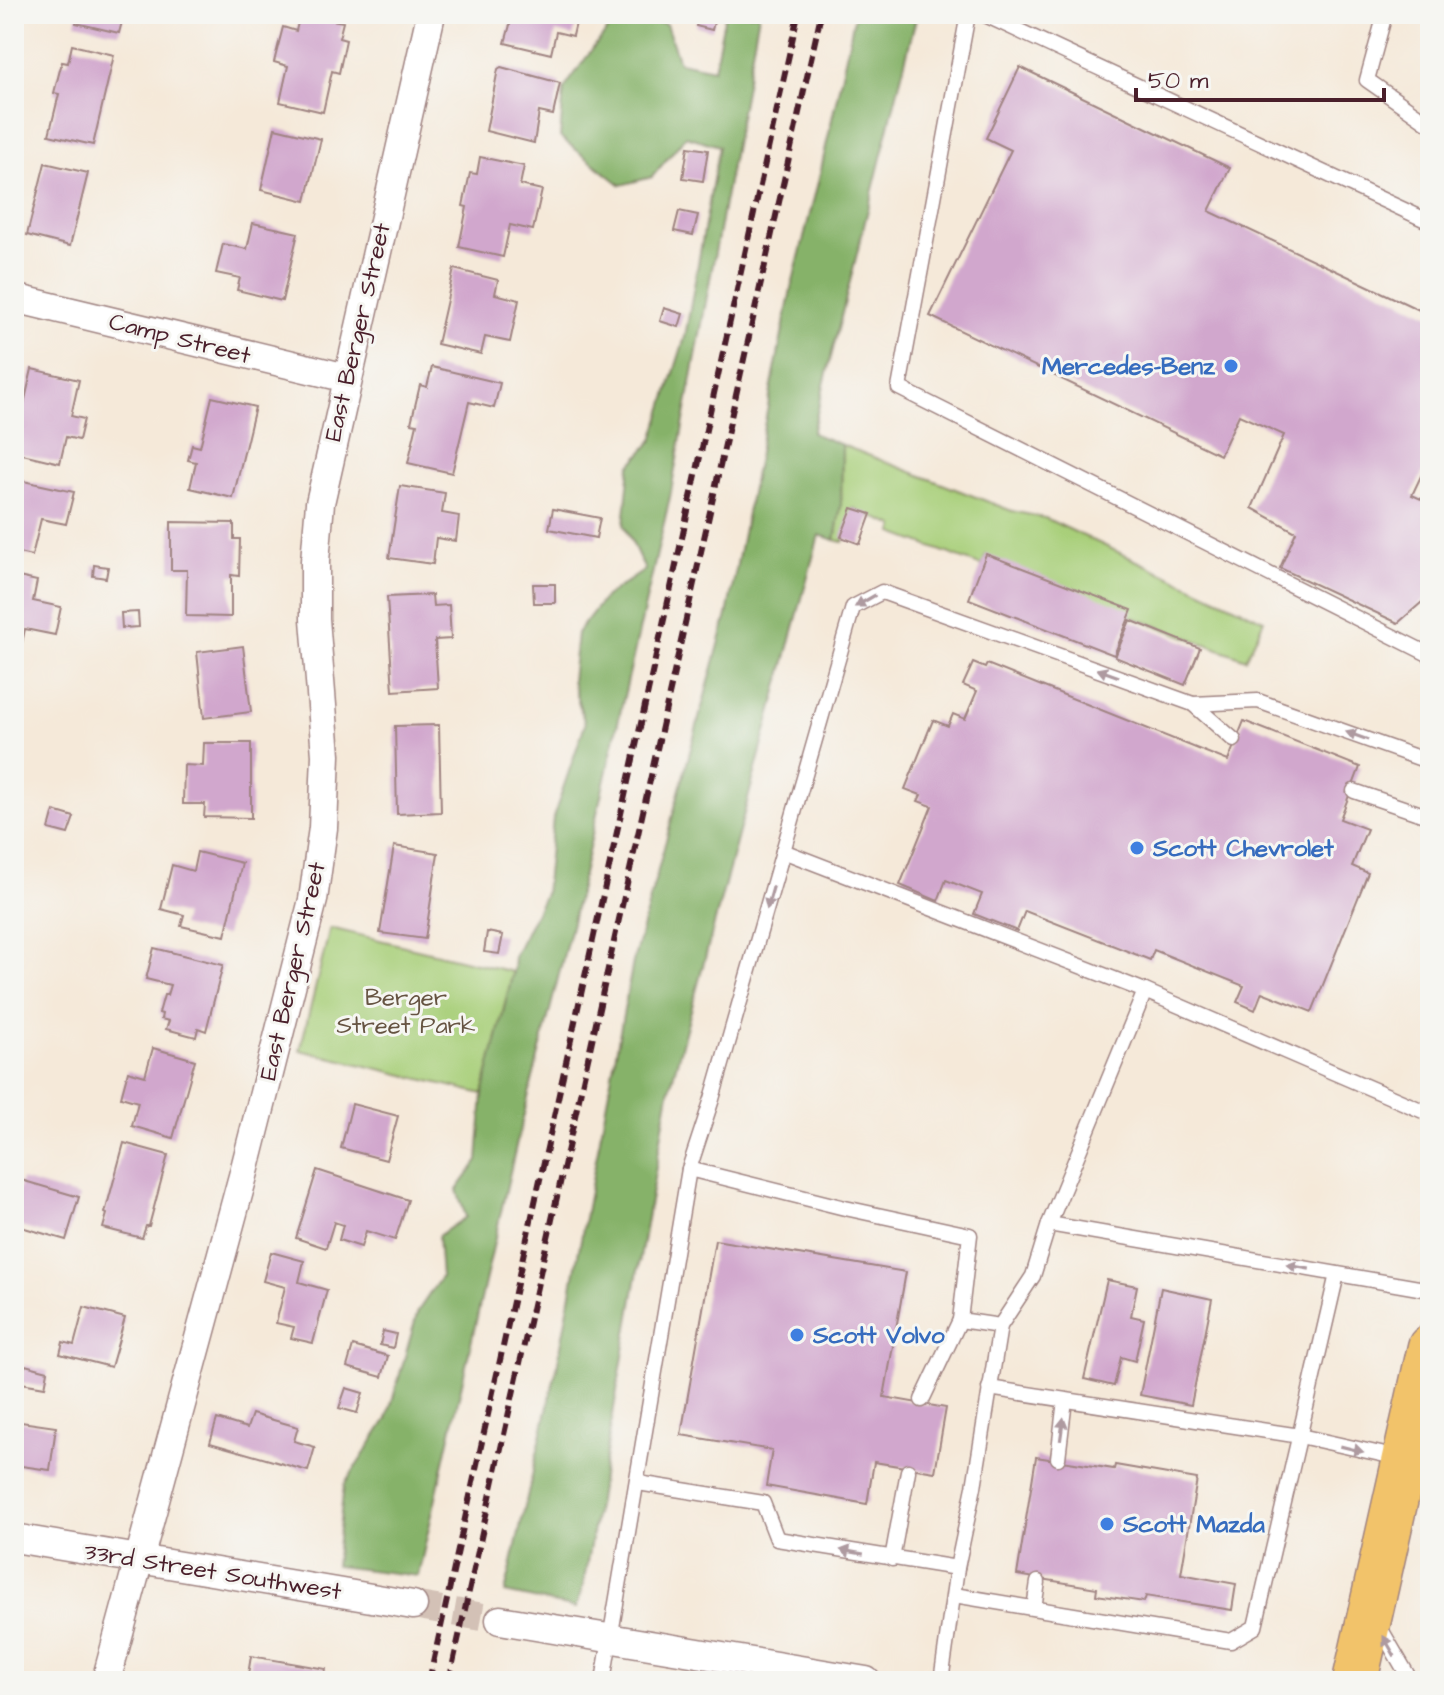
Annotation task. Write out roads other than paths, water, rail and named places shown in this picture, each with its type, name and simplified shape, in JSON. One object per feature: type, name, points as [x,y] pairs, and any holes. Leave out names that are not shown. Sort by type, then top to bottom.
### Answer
[{"type":"highway","points":[[1355,1681],[1371,1609],[1417,1463],[1430,1347]]},
{"type":"street","name":"East Berger Street","points":[[106,1681],[243,1176],[313,900],[323,828],[326,755],[315,619],[315,561],[320,503],[431,14]]},
{"type":"street","name":"Camp Street","points":[[14,298],[347,378]]},
{"type":"street","name":"33rd Street Southwest","points":[[14,1538],[413,1605]]},
{"type":"street","points":[[500,1620],[866,1681]]},
{"type":"lane","points":[[968,14],[899,388],[1430,655]]},
{"type":"lane","points":[[983,14],[1425,219]]},
{"type":"lane","points":[[1385,14],[1367,80],[1430,124]]},
{"type":"lane","points":[[603,1681],[689,1169],[853,607],[882,592],[1193,704],[1234,740]]},
{"type":"lane","points":[[1193,704],[1258,701],[1430,762]]},
{"type":"lane","points":[[1354,791],[1430,817]]},
{"type":"lane","points":[[783,851],[1145,991],[1430,1114]]},
{"type":"lane","points":[[941,1681],[957,1568],[974,1487],[1000,1326],[1033,1276],[1049,1224],[1145,991]]},
{"type":"lane","points":[[689,1169],[970,1235],[960,1320],[922,1400]]},
{"type":"lane","points":[[1049,1224],[1430,1290]]},
{"type":"lane","points":[[954,1595],[1231,1641],[1255,1627],[1337,1274]]},
{"type":"lane","points":[[960,1320],[1000,1326]]},
{"type":"lane","points":[[989,1388],[1300,1436],[1417,1463]]},
{"type":"lane","points":[[1058,1458],[1065,1400]]},
{"type":"lane","points":[[892,1559],[908,1471]]},
{"type":"lane","points":[[638,1483],[763,1503],[777,1539],[957,1568]]},
{"type":"lane","points":[[1034,1608],[1038,1582]]},
{"type":"lane","points":[[1371,1609],[1386,1642],[1411,1681]]},
{"type":"tunnel","points":[[413,1605],[500,1620]]},
{"type":"railway","points":[[429,1681],[798,14]]},
{"type":"railway","points":[[449,1681],[821,14]]},
{"type":"place","name":"Mercedes-Benz","points":[[1231,366]]},
{"type":"place","name":"Scott Chevrolet","points":[[1137,848]]},
{"type":"place","name":"Scott Volvo","points":[[797,1335]]},
{"type":"place","name":"Scott Mazda","points":[[1107,1524]]},
{"type":"park label","name":"Berger Street Park","points":[[406,1011]]}]
